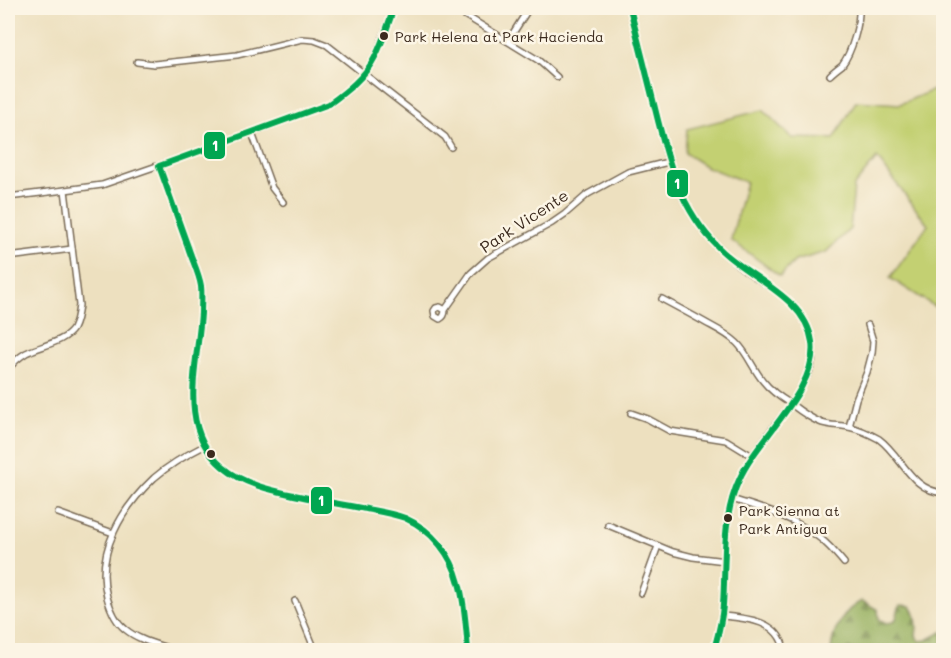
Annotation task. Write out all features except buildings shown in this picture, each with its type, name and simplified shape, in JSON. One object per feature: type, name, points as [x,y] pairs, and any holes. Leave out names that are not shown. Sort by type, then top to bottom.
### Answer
[{"type":"street","points":[[8,197],[102,184],[159,166],[329,104],[346,92],[364,74],[375,57],[394,8]]},
{"type":"street","points":[[453,8],[538,60],[557,77]]},
{"type":"street","points":[[508,41],[529,8]]},
{"type":"street","points":[[630,8],[668,162],[679,191],[693,217],[709,238],[735,264],[789,301],[801,314],[812,338],[812,365],[806,380],[752,456],[740,476],[732,499],[725,561],[723,616],[714,651]]},
{"type":"street","points":[[830,75],[843,64],[853,43],[860,14],[859,8]]},
{"type":"street","points":[[137,62],[154,64],[237,55],[302,39],[314,40],[327,45],[445,137],[451,147]]},
{"type":"street","points":[[252,133],[272,189],[283,202]]},
{"type":"street","name":"Park Vicente","points":[[445,310],[471,273],[488,258],[552,223],[588,194],[627,172],[668,162]]},
{"type":"street","points":[[159,166],[201,285],[202,304],[193,397],[194,420],[204,446],[218,463],[237,477],[255,486],[275,492],[393,513],[417,524],[434,538],[452,563],[461,587],[468,651]]},
{"type":"street","points":[[8,369],[17,359],[26,354],[66,337],[72,330],[78,315],[79,305],[65,190]]},
{"type":"street","points":[[8,257],[72,249]]},
{"type":"street","points":[[662,299],[728,335],[739,344],[762,380],[790,404],[822,423],[866,432],[888,448],[917,482],[935,493],[944,493]]},
{"type":"street","points":[[849,427],[855,399],[867,372],[872,353],[873,341],[868,325]]},
{"type":"street","points":[[631,413],[670,431],[726,440],[752,456]]},
{"type":"street","points":[[167,648],[145,641],[124,628],[110,607],[105,590],[106,551],[122,517],[152,480],[167,467],[204,446]]},
{"type":"street","points":[[732,499],[775,512],[799,524],[823,540],[844,563]]},
{"type":"street","points":[[58,513],[113,533]]},
{"type":"street","points":[[608,525],[673,552],[725,561]]},
{"type":"street","points":[[641,593],[658,546]]},
{"type":"street","points":[[294,601],[315,651]]},
{"type":"street","points":[[723,616],[761,622],[775,632],[784,651]]},
{"type":"green space","points":[[943,86],[943,312],[890,278],[928,225],[877,158],[854,186],[850,229],[826,252],[795,261],[780,276],[731,240],[746,182],[707,167],[685,153],[687,129],[763,110],[792,138],[834,139],[856,101],[900,104]]},
{"type":"green space","points":[[862,601],[878,610],[879,619],[886,623],[894,622],[900,605],[911,606],[917,620],[916,636],[920,641],[927,640],[942,632],[943,650],[831,650],[840,621],[849,610]]},
{"type":"transit line","name":"1","points":[[394,8],[371,64],[355,83],[329,104],[159,166],[201,286],[201,313],[193,395],[199,434],[208,451],[231,473],[257,485],[303,497],[394,515],[405,518],[424,529],[440,544],[456,573],[463,599],[468,650]]},
{"type":"transit line","name":"1","points":[[630,8],[668,158],[692,214],[704,231],[731,259],[788,300],[807,326],[812,342],[812,360],[797,395],[748,464],[733,495],[725,542],[720,628],[714,650]]},
{"type":"place","name":"Park Helena at Park Hacienda","points":[[384,36]]},
{"type":"place","name":"Park Sienna at Park Antigua","points":[[728,518]]}]
